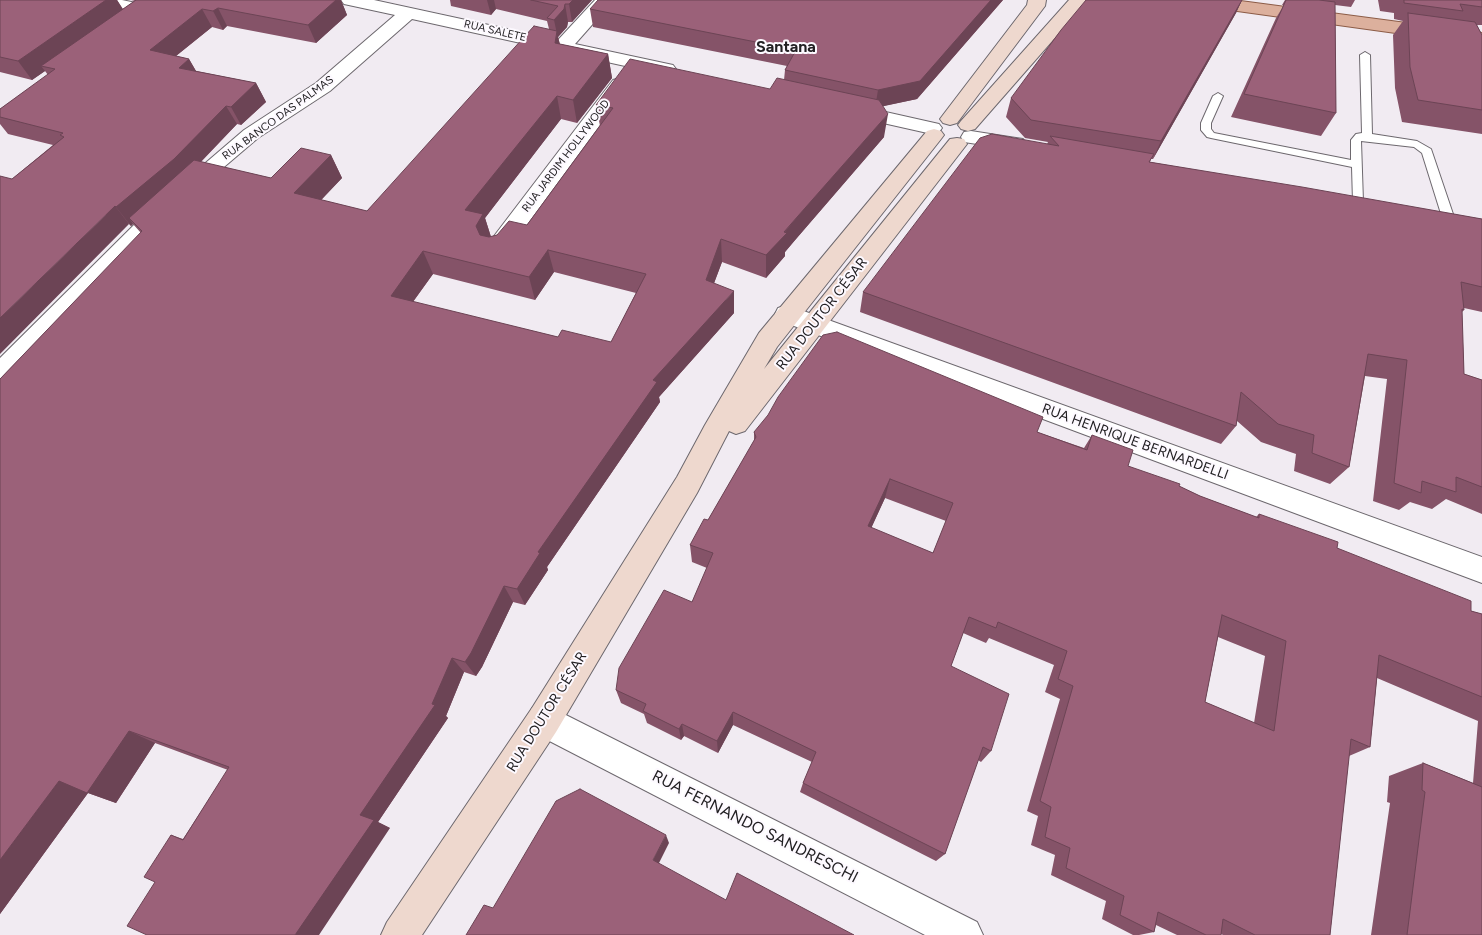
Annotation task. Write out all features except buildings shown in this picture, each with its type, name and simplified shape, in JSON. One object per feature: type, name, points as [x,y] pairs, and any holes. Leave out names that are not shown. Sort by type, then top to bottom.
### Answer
[{"type":"main road","points":[[1194,0],[1482,39]]},
{"type":"main road","points":[[1427,31],[1445,42],[1482,50]]},
{"type":"street","points":[[97,0],[151,5]]},
{"type":"street","name":"RUA SALETE","points":[[350,0],[683,73]]},
{"type":"street","points":[[562,47],[605,0]]},
{"type":"street","name":"RUA DOUTOR CÉSAR","points":[[687,485],[814,324],[952,131],[1036,6],[1038,0]]},
{"type":"street","name":"RUA DOUTOR CÉSAR","points":[[400,935],[544,720],[687,485],[714,433],[768,340],[787,314],[952,131],[1079,0]]},
{"type":"street","points":[[128,22],[151,5]]},
{"type":"street","name":"RUA BANCO DAS PALMAS","points":[[0,374],[147,225],[217,162],[251,134],[323,87],[409,12]]},
{"type":"street","name":"RUA JARDIM HOLLYWOOD","points":[[496,250],[636,62]]},
{"type":"street","points":[[832,106],[1040,148]]},
{"type":"street","name":"RUA HENRIQUE BERNARDELLI","points":[[787,314],[1482,570]]},
{"type":"street","name":"RUA FERNANDO SANDRESCHI","points":[[544,720],[964,935]]},
{"type":"lane","points":[[1365,55],[1367,135]]},
{"type":"lane","points":[[1218,96],[1206,123],[1206,130],[1212,135],[1219,138],[1357,165]]},
{"type":"lane","points":[[1357,202],[1356,140],[1360,136],[1367,135],[1424,147],[1427,151],[1448,217]]},
{"type":"district","name":"Santana","points":[[786,47]]}]
